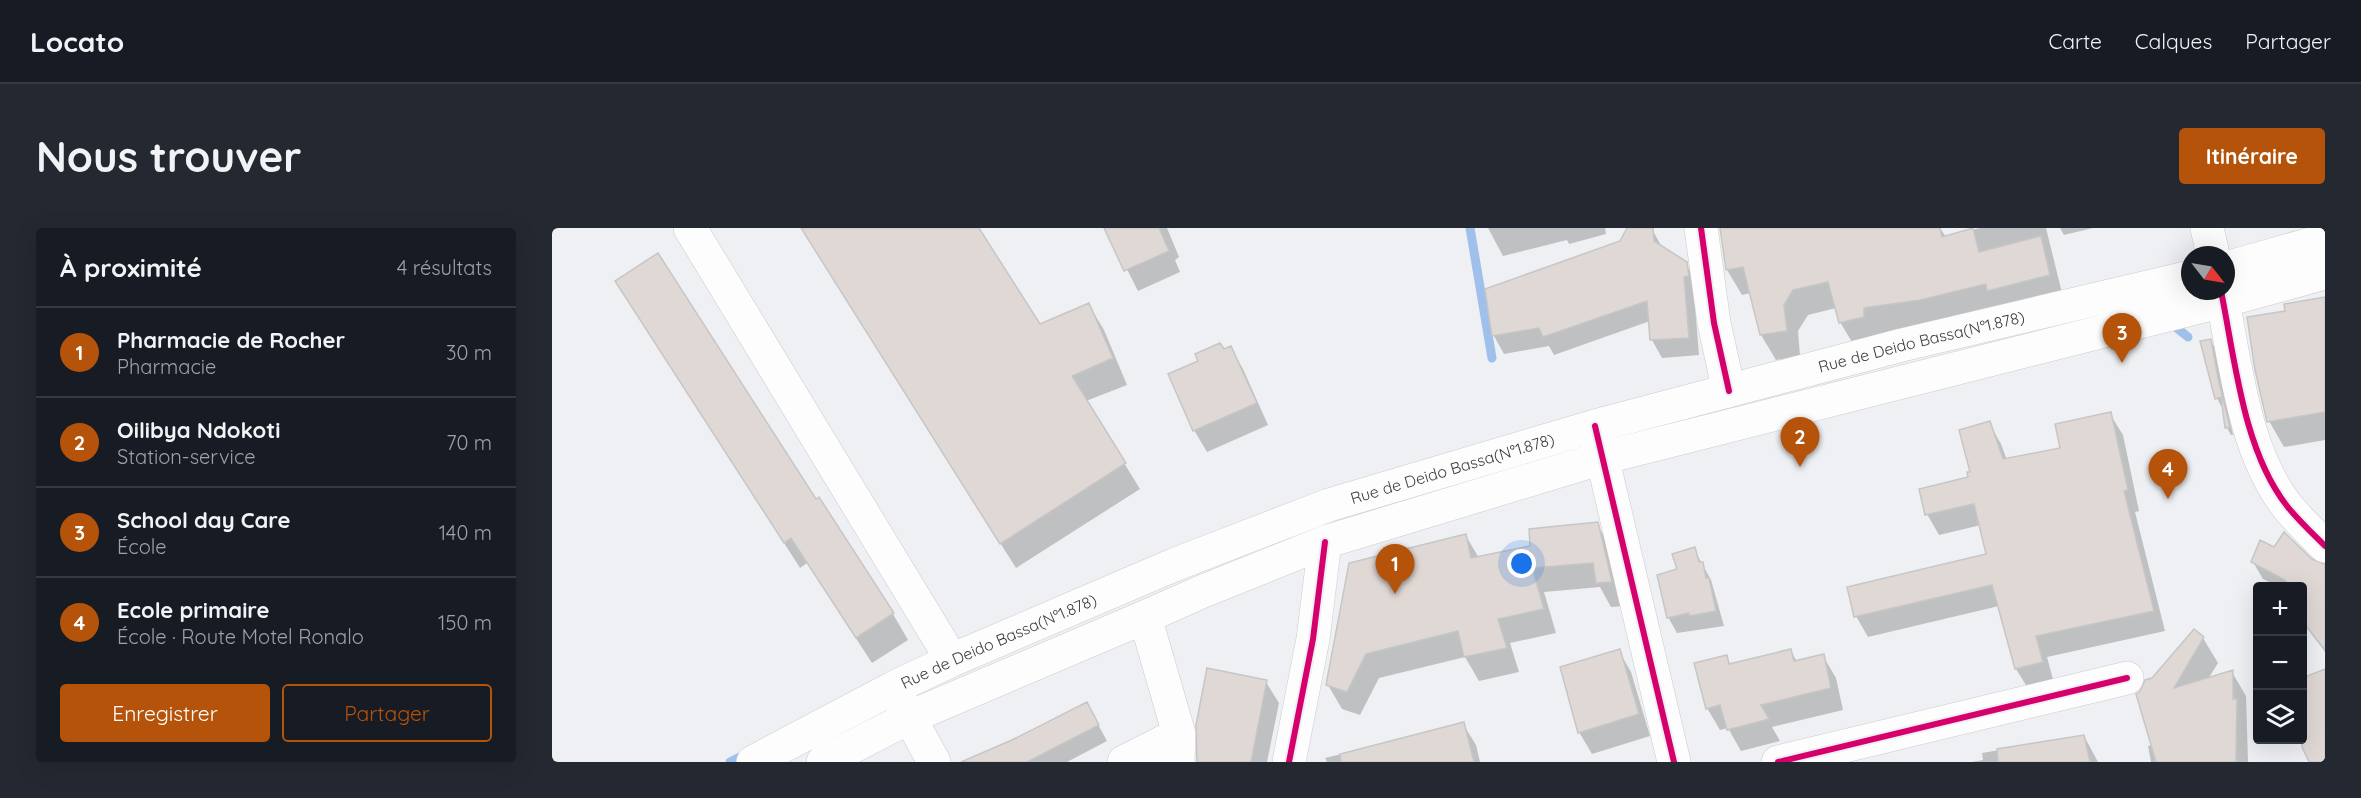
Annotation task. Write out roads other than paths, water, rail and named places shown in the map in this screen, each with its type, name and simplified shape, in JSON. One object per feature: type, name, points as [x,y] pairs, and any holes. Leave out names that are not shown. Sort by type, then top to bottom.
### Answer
[{"type":"main road","points":[[690,228],[952,660]]},
{"type":"main road","points":[[1701,228],[1714,323],[1729,391]]},
{"type":"main road","points":[[2207,228],[2211,246]]},
{"type":"main road","points":[[2235,265],[2325,240]]},
{"type":"main road","points":[[2235,293],[2325,273]]},
{"type":"main road","name":"Rue de Deido Bassa(N°1.878)","points":[[753,762],[893,688],[952,660],[1176,564],[1319,509],[1595,426],[1902,345],[2181,279]]},
{"type":"main road","points":[[823,762],[910,717],[1201,592],[1325,542],[1602,458],[2207,300]]},
{"type":"main road","points":[[2223,300],[2250,434],[2263,468],[2286,506],[2325,546]]},
{"type":"main road","points":[[1595,426],[1674,762]]},
{"type":"main road","points":[[1289,762],[1313,639],[1325,542]]},
{"type":"main road","points":[[1124,762],[1179,748],[1145,617]]},
{"type":"main road","points":[[1778,762],[2127,678]]},
{"type":"main road","points":[[893,688],[934,762]]},
{"type":"waterway","points":[[1470,228],[1492,358]]},
{"type":"waterway","points":[[2168,321],[2188,337]]},
{"type":"waterway","points":[[730,762],[748,753]]},
{"type":"place","name":"School day Care","points":[[2122,363]]},
{"type":"place","name":"Oilibya Ndokoti","points":[[1800,467]]},
{"type":"place","name":"Ecole primaire","points":[[2168,499]]},
{"type":"place","name":"Pharmacie de Rocher","points":[[1395,594]]}]
